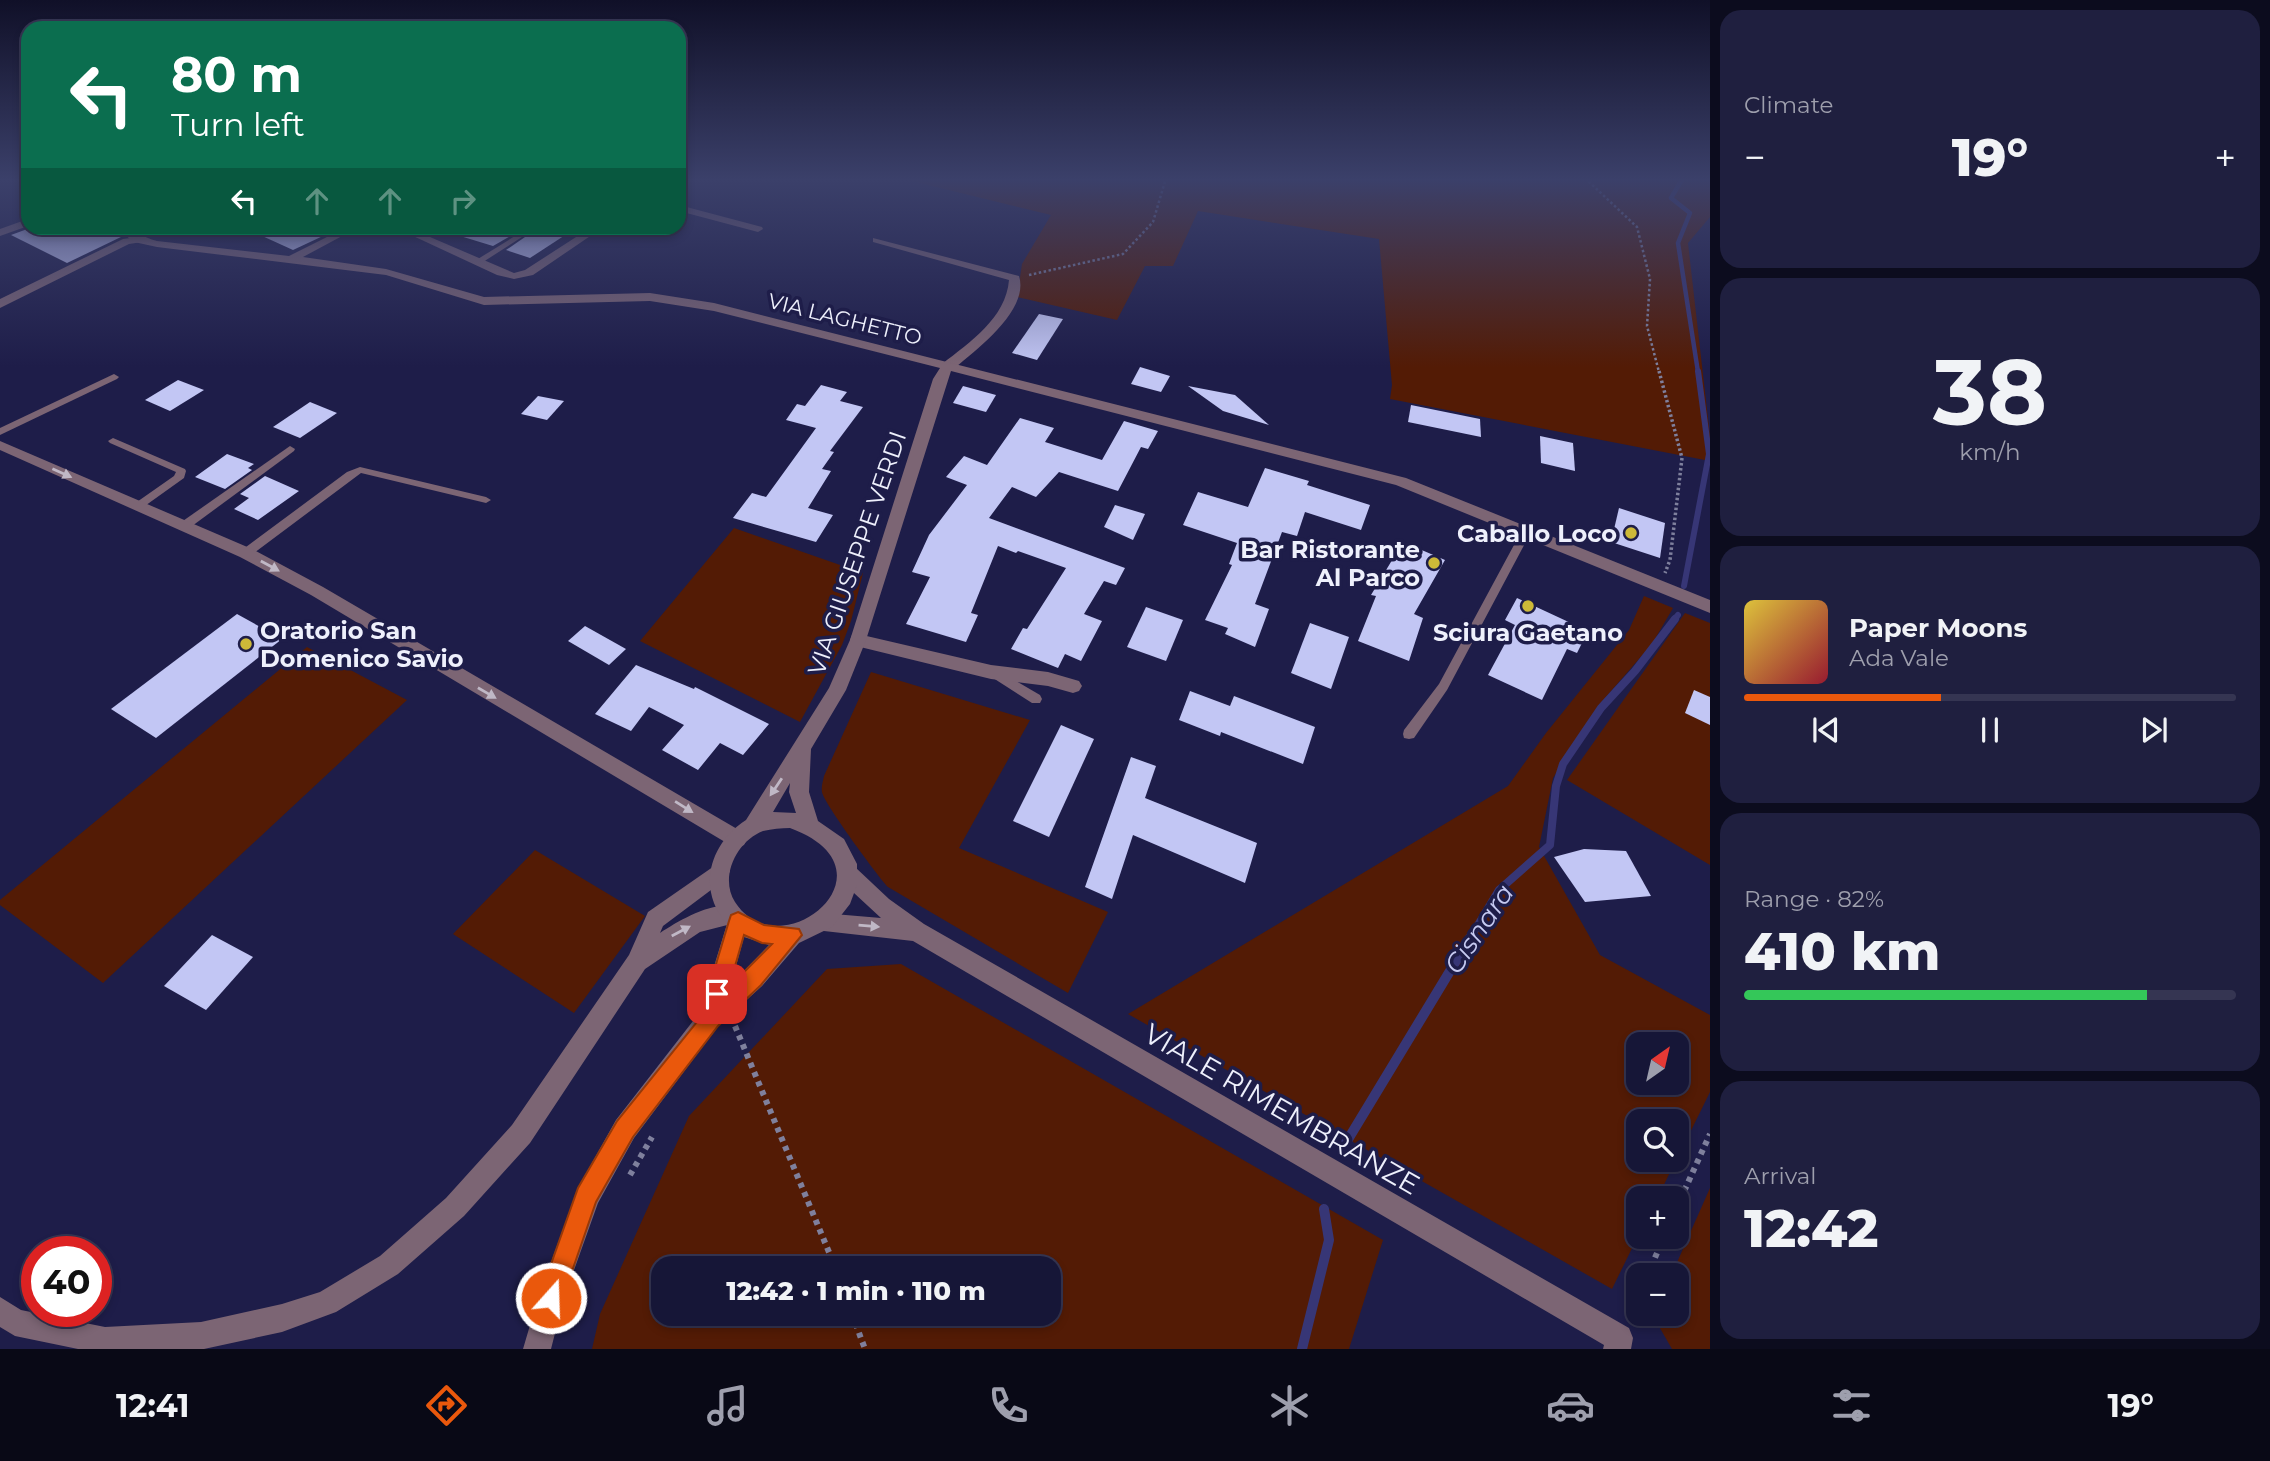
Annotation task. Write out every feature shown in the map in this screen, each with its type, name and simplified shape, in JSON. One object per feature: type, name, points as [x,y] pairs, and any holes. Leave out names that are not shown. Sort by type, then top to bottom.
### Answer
[{"type":"street","points":[[0,304],[117,246],[135,241]]},
{"type":"street","name":"VIA LAGHETTO","points":[[143,241],[177,247],[293,258],[396,275],[484,301],[650,297],[714,307],[1401,481],[1710,607]]},
{"type":"street","points":[[293,258],[327,241]]},
{"type":"street","points":[[430,241],[501,273],[522,275],[576,241]]},
{"type":"street","points":[[880,241],[1014,278],[1011,303],[982,338],[947,367]]},
{"type":"street","name":"VIA GIUSEPPE VERDI","points":[[745,833],[802,750],[837,690],[858,640],[940,379],[947,367]]},
{"type":"street","points":[[0,445],[246,553],[745,833]]},
{"type":"street","points":[[858,640],[991,671],[1048,679],[1073,686]]},
{"type":"street","name":"VIA GIUSEPPE VERDI","points":[[802,750],[799,792],[809,823]]},
{"type":"street","points":[[638,962],[678,932],[718,916],[735,918],[762,934],[792,935],[808,931],[822,923],[836,909],[845,892],[848,874],[847,863],[837,842],[820,828],[790,819],[771,820],[745,833],[723,859],[720,872],[721,894],[735,918],[719,1028]]},
{"type":"street","points":[[0,1310],[15,1322],[105,1341],[201,1336],[282,1318],[327,1303],[389,1265],[456,1207],[521,1134],[638,962],[655,919],[720,872]]},
{"type":"street","name":"VIALE RIMEMBRANZE","points":[[848,874],[882,906],[916,931],[1618,1344]]},
{"type":"street","name":"VIALE RIMEMBRANZE","points":[[822,923],[916,931]]},
{"type":"street","points":[[537,1349],[551,1298],[587,1196],[625,1129],[719,1028],[754,978],[792,935]]},
{"type":"lane","points":[[477,262],[511,241]]},
{"type":"lane","points":[[0,432],[114,377]]},
{"type":"lane","points":[[114,441],[181,471],[179,478],[138,506]]},
{"type":"lane","points":[[184,526],[290,449]]},
{"type":"lane","points":[[246,553],[360,470],[486,500]]},
{"type":"lane","points":[[1409,734],[1443,687],[1526,532]]},
{"type":"lane","points":[[991,671],[1035,699]]},
{"type":"path","points":[[1014,278],[1123,254],[1135,241]]},
{"type":"path","points":[[1640,241],[1650,279],[1647,326],[1682,458],[1670,560],[1659,586]]},
{"type":"path","points":[[736,1027],[742,1018]]},
{"type":"path","points":[[719,1028],[736,1027]]},
{"type":"path","points":[[736,1027],[831,1256]]},
{"type":"path","points":[[628,1178],[656,1132]]},
{"type":"path","points":[[1686,1186],[1710,1133]]},
{"type":"path","points":[[856,1326],[865,1349]]},
{"type":"shaded area","points":[[1036,241],[1184,241],[1173,266],[1145,266],[1117,320],[1017,297],[1022,264]]},
{"type":"shaded area","points":[[1379,241],[1690,241],[1710,436],[1710,461],[1390,399],[1392,385]]},
{"type":"shaded area","points":[[734,528],[863,573],[842,645],[800,722],[640,641]]},
{"type":"shaded area","points":[[1644,596],[1673,608],[1652,644],[1598,706],[1553,778],[1539,847],[1600,955],[1710,1015],[1710,1092],[1689,1135],[1689,1109],[1626,1109],[1626,1172],[1670,1172],[1663,1186],[1626,1186],[1626,1249],[1632,1249],[1612,1289],[1128,1014],[1508,786],[1546,733],[1629,630]]},
{"type":"shaded area","points":[[1685,613],[1710,623],[1710,865],[1567,780]]},
{"type":"shaded area","points":[[307,647],[407,700],[103,983],[0,905],[0,900]]},
{"type":"shaded area","points":[[871,672],[1030,720],[959,848],[1108,912],[1068,993],[888,887],[831,810],[822,792],[824,776]]},
{"type":"shaded area","points":[[535,850],[645,916],[574,1013],[453,934]]},
{"type":"shaded area","points":[[901,964],[1383,1240],[1349,1349],[592,1349],[600,1314],[689,1116],[827,969]]},
{"type":"shaded area","points":[[1710,1188],[1710,1349],[1672,1349],[1659,1326],[1689,1326],[1689,1263],[1677,1263],[1683,1249],[1689,1249],[1689,1235]]},
{"type":"building","points":[[23,241],[113,241],[67,263]]},
{"type":"building","points":[[273,241],[312,241],[293,250]]},
{"type":"building","points":[[476,241],[502,241],[493,246]]},
{"type":"building","points":[[519,241],[556,241],[530,258],[506,250]]},
{"type":"building","points":[[1039,314],[1063,319],[1037,360],[1012,353]]},
{"type":"building","points":[[1140,367],[1170,376],[1161,392],[1131,384]]},
{"type":"building","points":[[178,380],[204,390],[170,411],[145,400]]},
{"type":"building","points":[[821,385],[847,392],[840,401],[863,407],[830,451],[834,452],[822,469],[831,471],[808,508],[833,515],[816,542],[733,518],[752,493],[766,497],[816,428],[786,420],[797,404],[805,406]]},
{"type":"building","points":[[963,386],[996,395],[986,412],[953,403]]},
{"type":"building","points":[[1188,386],[1235,395],[1269,425],[1223,411]]},
{"type":"building","points":[[538,396],[564,401],[547,420],[521,414]]},
{"type":"building","points":[[310,402],[337,413],[300,438],[273,427]]},
{"type":"building","points":[[1411,405],[1480,419],[1481,437],[1408,422]]},
{"type":"building","points":[[1020,418],[1054,428],[1045,442],[1102,460],[1124,421],[1158,431],[1148,449],[1141,447],[1118,491],[1059,472],[1036,497],[1012,487],[989,518],[1125,568],[1116,585],[1104,581],[1084,614],[1102,621],[1081,661],[1065,654],[1058,668],[1011,649],[1066,568],[1018,551],[1016,553],[998,546],[971,613],[978,615],[966,642],[906,624],[930,577],[912,572],[929,535],[967,485],[946,477],[964,456],[987,465]]},
{"type":"building","points":[[1540,436],[1573,443],[1575,471],[1541,463]]},
{"type":"building","points":[[227,454],[254,464],[248,468],[252,470],[225,489],[195,477]]},
{"type":"building","points":[[1265,468],[1309,481],[1307,485],[1370,505],[1361,530],[1305,512],[1297,536],[1282,532],[1255,604],[1269,609],[1255,647],[1225,634],[1228,628],[1205,620],[1232,565],[1229,564],[1237,543],[1183,525],[1198,492],[1248,507]]},
{"type":"building","points":[[265,476],[299,491],[258,520],[234,509],[249,498],[240,494]]},
{"type":"building","points":[[1115,505],[1145,514],[1133,540],[1104,527]]},
{"type":"building","name":"Caballo Loco","points":[[1619,508],[1665,523],[1660,558],[1611,542]]},
{"type":"building","points":[[1403,542],[1445,560],[1414,614],[1423,618],[1409,661],[1358,641],[1376,596],[1371,595]]},
{"type":"building","points":[[1517,598],[1588,631],[1577,653],[1567,649],[1542,700],[1488,675],[1515,625],[1505,620]]},
{"type":"building","points":[[1146,607],[1183,620],[1166,661],[1127,647]]},
{"type":"building","points":[[237,614],[282,639],[156,738],[111,709]]},
{"type":"building","points":[[1310,623],[1349,637],[1331,689],[1291,673]]},
{"type":"building","points":[[585,626],[626,649],[609,665],[568,641]]},
{"type":"building","points":[[636,665],[694,689],[695,687],[769,724],[743,755],[720,743],[698,770],[662,750],[684,725],[649,707],[631,731],[595,714]]},
{"type":"building","points":[[1694,690],[1710,697],[1710,725],[1685,713]]},
{"type":"building","points":[[1190,691],[1230,706],[1234,696],[1315,727],[1303,764],[1221,732],[1220,736],[1179,720]]},
{"type":"building","points":[[1061,725],[1094,739],[1049,837],[1013,821]]},
{"type":"building","points":[[1131,757],[1156,766],[1145,798],[1257,843],[1245,883],[1133,835],[1112,899],[1085,887]]},
{"type":"building","points":[[1584,849],[1626,851],[1651,896],[1585,902],[1554,857]]},
{"type":"building","points":[[212,935],[253,957],[206,1010],[164,986]]},
{"type":"waterway","name":"Cisnara","points":[[1679,241],[1698,372]]},
{"type":"waterway","name":"Cisnara","points":[[1684,586],[1709,454],[1698,371]]},
{"type":"waterway","name":"Cisnara","points":[[1673,621],[1678,615]]},
{"type":"waterway","name":"Cisnara","points":[[1469,940],[1499,890],[1550,845],[1556,786],[1563,764],[1601,708],[1635,671],[1675,619]]},
{"type":"waterway","name":"Cisnara","points":[[1344,1146],[1470,938]]},
{"type":"waterway","name":"Cisnara","points":[[1302,1349],[1329,1240],[1324,1209]]},
{"type":"place","name":"Caballo Loco","points":[[1631,533]]},
{"type":"place","name":"Bar Ristorante Al Parco","points":[[1434,563]]},
{"type":"place","name":"Sciura Gaetano","points":[[1528,606]]},
{"type":"place","name":"Oratorio San Domenico Savio","points":[[246,644]]},
{"type":"route","points":[[551,1298],[587,1196],[625,1129],[710,1018],[754,978],[792,935],[762,934],[738,921],[717,994]]}]
